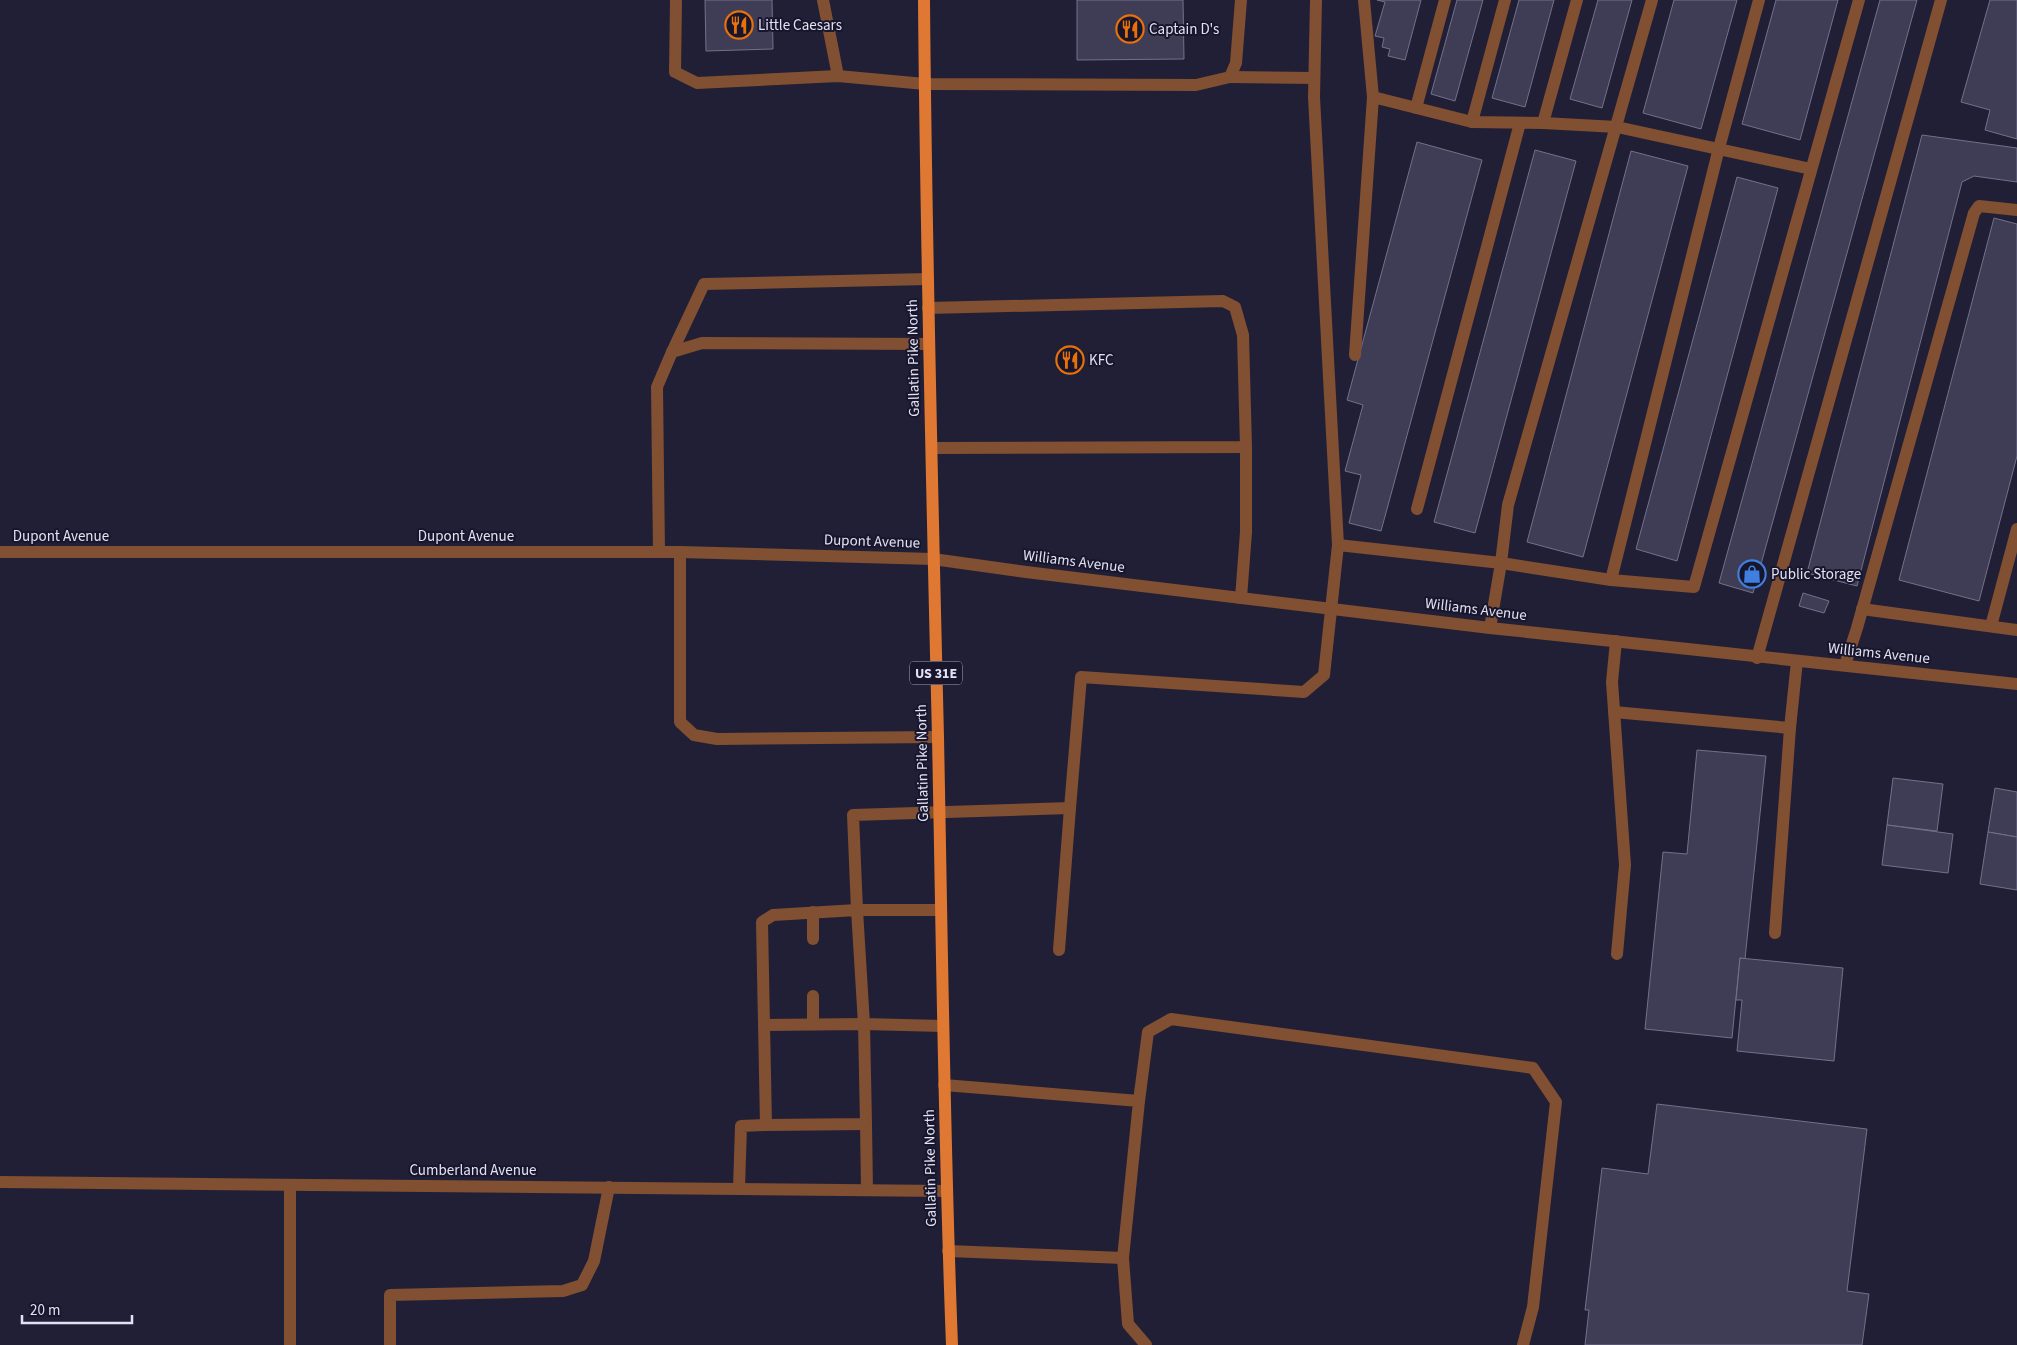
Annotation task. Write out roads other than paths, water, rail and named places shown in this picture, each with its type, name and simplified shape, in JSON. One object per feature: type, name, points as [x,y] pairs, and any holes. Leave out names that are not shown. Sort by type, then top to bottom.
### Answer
[{"type":"main road","name":"Gallatin Pike North","points":[[924,0],[928,308],[946,1191],[952,1345]]},
{"type":"street","points":[[676,0],[675,72],[697,83],[838,76],[924,84],[1196,85],[1230,77],[1314,78]]},
{"type":"street","points":[[823,0],[838,76]]},
{"type":"street","points":[[1230,77],[1236,63],[1241,0]]},
{"type":"street","points":[[1059,950],[1080,677],[1304,692],[1324,675],[1338,545],[1314,107],[1316,0]]},
{"type":"street","points":[[1355,355],[1373,97],[1364,0]]},
{"type":"street","points":[[1416,108],[1445,0]]},
{"type":"street","points":[[1472,122],[1505,0]]},
{"type":"street","points":[[1543,123],[1577,0]]},
{"type":"street","points":[[1490,628],[1508,505],[1652,0]]},
{"type":"street","points":[[1611,580],[1719,148],[1759,0]]},
{"type":"street","points":[[1338,545],[1501,563],[1611,580],[1694,587],[1859,0]]},
{"type":"street","points":[[1758,658],[1941,0]]},
{"type":"street","points":[[1373,97],[1472,122],[1617,127],[1811,169]]},
{"type":"street","points":[[1417,509],[1520,123]]},
{"type":"street","points":[[1845,665],[1974,213],[1979,206],[2017,210]]},
{"type":"street","points":[[658,552],[656,387],[704,284],[928,279]]},
{"type":"street","points":[[928,308],[1223,301],[1235,307],[1243,335],[1246,447],[1246,532],[1241,598]]},
{"type":"street","points":[[672,352],[702,342],[929,344]]},
{"type":"street","points":[[932,448],[1047,446],[1246,447]]},
{"type":"street","points":[[1991,626],[2017,529]]},
{"type":"street","name":"Dupont Avenue","points":[[0,552],[680,552],[933,559]]},
{"type":"street","points":[[680,552],[680,722],[694,735],[717,739],[938,737]]},
{"type":"street","name":"Williams Avenue","points":[[933,559],[1490,628],[1758,658],[1845,665],[2017,684]]},
{"type":"street","points":[[1862,609],[2017,630]]},
{"type":"street","points":[[1616,641],[1612,682],[1625,865],[1618,954]]},
{"type":"street","points":[[1775,933],[1790,728],[1798,661]]},
{"type":"street","points":[[1614,712],[1790,728]]},
{"type":"street","points":[[867,1190],[864,1024],[853,815],[1070,808]]},
{"type":"street","points":[[766,1125],[762,922],[773,915],[813,912],[941,910]]},
{"type":"street","points":[[812,939],[813,912]]},
{"type":"street","points":[[813,996],[813,1023]]},
{"type":"street","points":[[1146,1345],[1128,1324],[1123,1258],[1148,1032],[1171,1019],[1533,1068],[1556,1102],[1533,1308],[1523,1345]]},
{"type":"street","points":[[765,1026],[813,1023],[943,1026]]},
{"type":"street","points":[[944,1086],[1139,1101]]},
{"type":"street","points":[[739,1188],[741,1126],[866,1124]]},
{"type":"street","name":"Cumberland Avenue","points":[[0,1182],[946,1191]]},
{"type":"street","points":[[290,1185],[290,1345]]},
{"type":"street","points":[[390,1345],[390,1295],[563,1291],[582,1285],[594,1261],[609,1187]]},
{"type":"street","points":[[948,1251],[1123,1258]]},
{"type":"place","name":"Little Caesars","points":[[739,25]]},
{"type":"place","name":"Captain D's","points":[[1130,29]]},
{"type":"place","name":"KFC","points":[[1070,360]]},
{"type":"place","name":"Public Storage","points":[[1752,574]]}]
